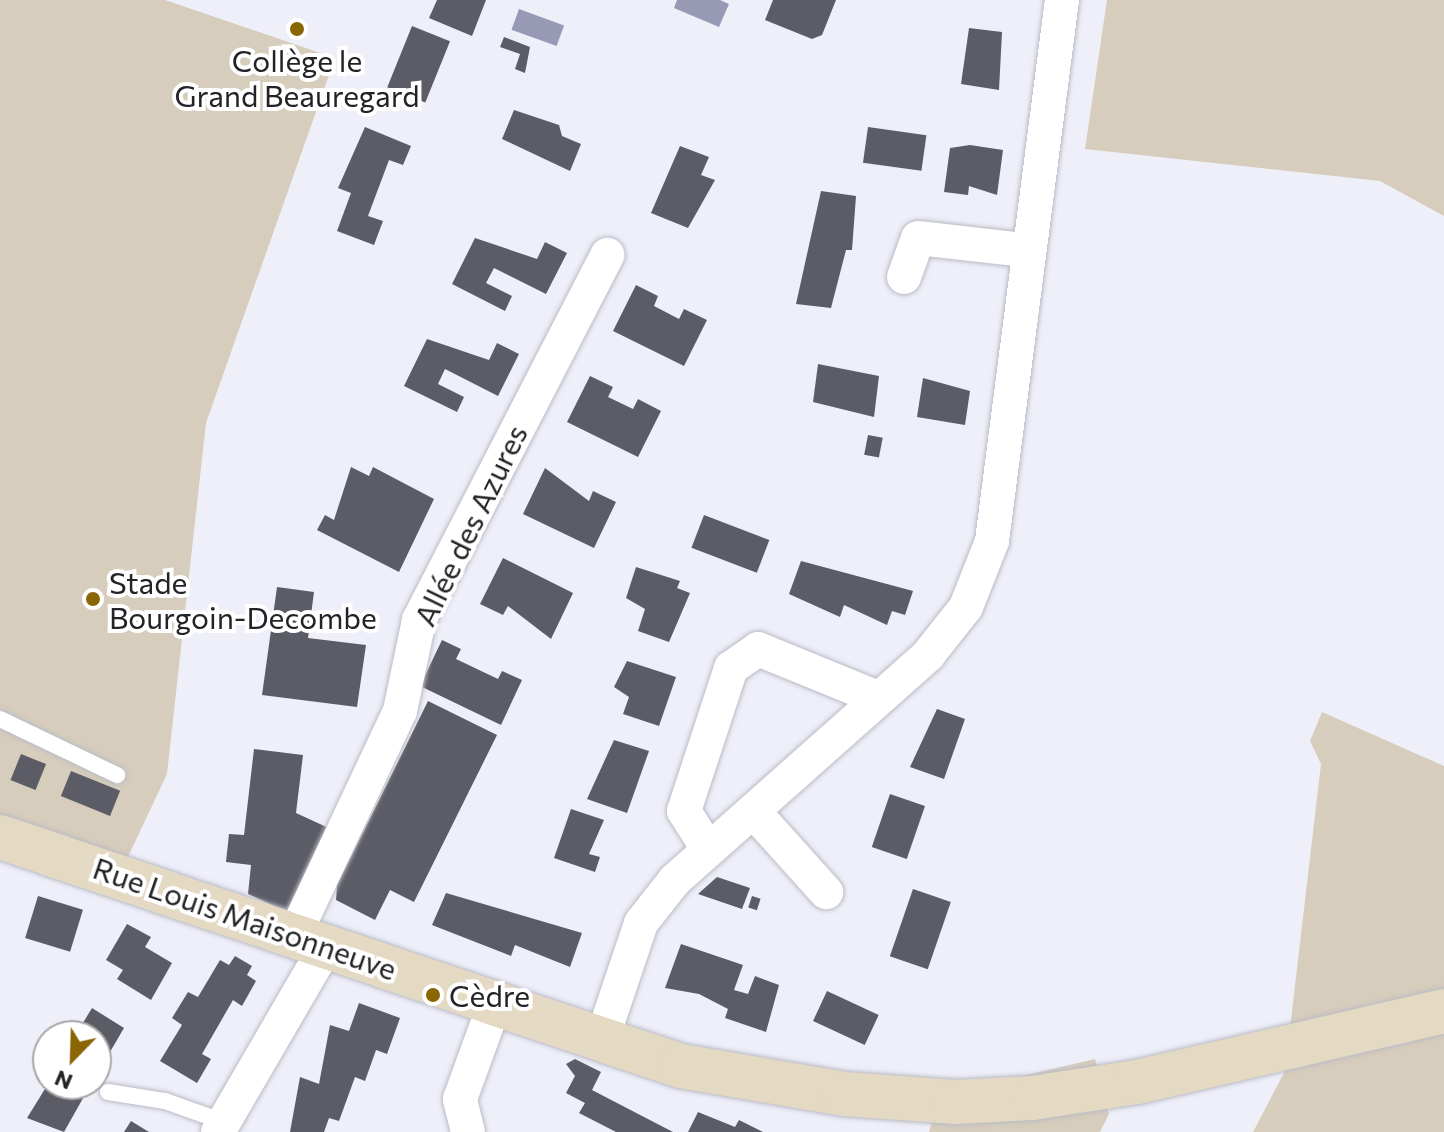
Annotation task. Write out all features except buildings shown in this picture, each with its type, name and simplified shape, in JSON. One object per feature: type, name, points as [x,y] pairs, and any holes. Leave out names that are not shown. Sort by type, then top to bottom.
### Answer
[{"type":"street","points":[[602,1039],[641,923],[708,849],[754,812],[928,655],[966,607],[992,541],[1025,250],[1062,0]]},
{"type":"street","points":[[904,277],[918,238],[1025,250]]},
{"type":"street","name":"Allée des Azures","points":[[221,1127],[311,940],[400,711],[419,620],[607,255]]},
{"type":"street","points":[[708,849],[684,811],[731,668],[758,649],[878,698]]},
{"type":"street","points":[[754,812],[826,892]]},
{"type":"street","name":"Rue Louis Maisonneuve","points":[[0,837],[602,1039],[763,1082],[956,1102],[1137,1082],[1444,1011]]},
{"type":"street","points":[[468,1132],[460,1099],[495,1003]]},
{"type":"lane","points":[[0,719],[117,775]]},
{"type":"lane","points":[[112,1093],[165,1101],[221,1127]]},
{"type":"shaded area","name":"Stade Bourgoin-Decombe","points":[[0,0],[165,0],[335,58],[206,423],[167,774],[127,859],[0,815]]},
{"type":"shaded area","points":[[1107,0],[1444,0],[1444,216],[1380,181],[1085,149]]},
{"type":"shaded area","points":[[1322,712],[1444,766],[1444,1132],[1253,1132],[1285,1071],[1321,764],[1310,741]]},
{"type":"shaded area","points":[[1095,1059],[1109,1114],[1100,1132],[929,1132],[946,1079],[988,1084]]},
{"type":"water","points":[[677,0],[720,0],[729,4],[719,27],[674,8]]},
{"type":"water","points":[[519,9],[564,25],[557,46],[511,30]]},
{"type":"place","name":"Collège le Grand Beauregard","points":[[297,29]]},
{"type":"place","name":"Stade Bourgoin-Decombe","points":[[93,599]]},
{"type":"place","name":"Cèdre","points":[[433,995]]}]
